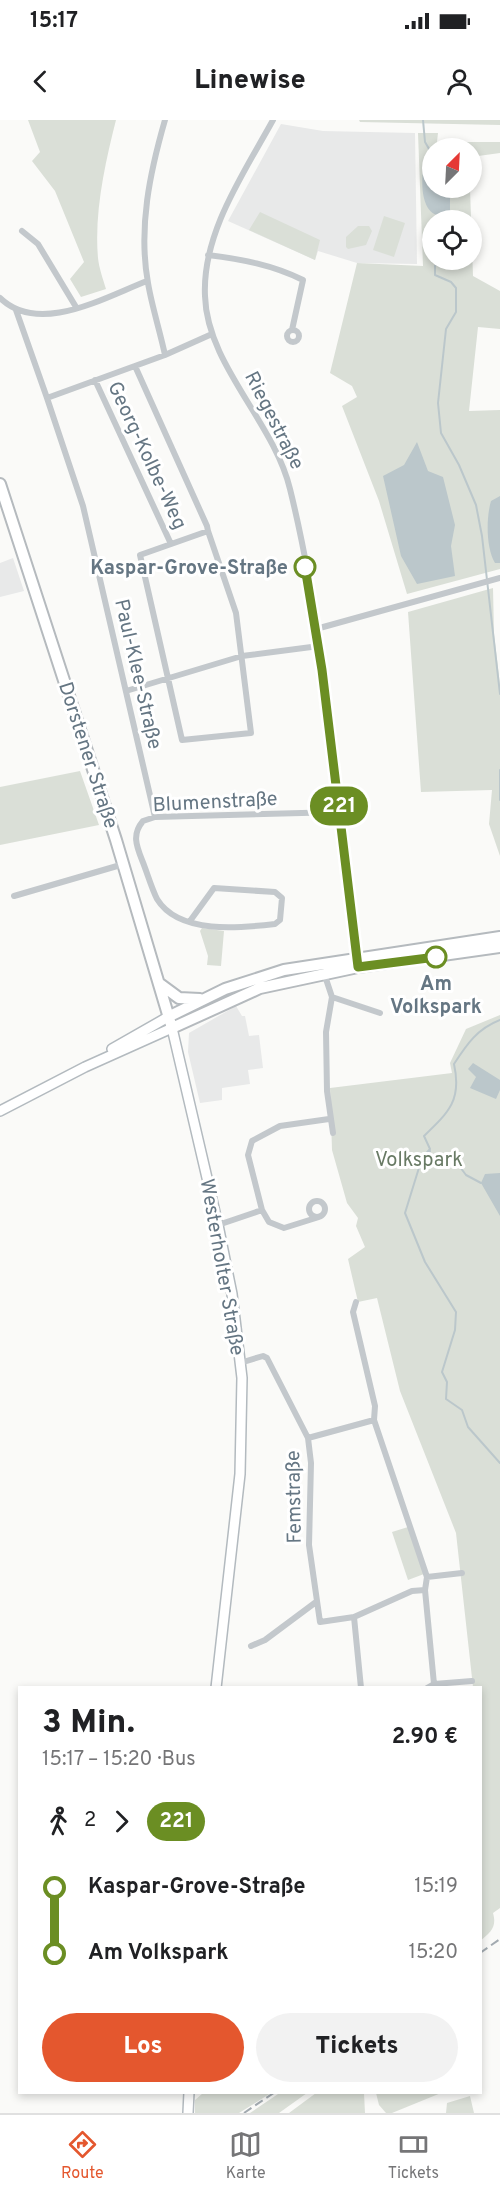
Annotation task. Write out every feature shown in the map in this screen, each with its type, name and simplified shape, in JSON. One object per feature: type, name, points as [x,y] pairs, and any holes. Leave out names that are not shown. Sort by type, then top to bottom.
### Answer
[{"type":"main road","name":"Dorstener Straße","points":[[0,484],[124,864],[172,1028]]},
{"type":"main road","points":[[85,1067],[136,1034],[204,998],[257,977],[324,969],[500,937]]},
{"type":"main road","points":[[357,963],[500,947]]},
{"type":"main road","points":[[0,1111],[85,1067],[260,988],[324,969]]},
{"type":"main road","points":[[160,984],[178,998],[204,998]]},
{"type":"main road","name":"Westerholter Straße","points":[[172,1028],[218,1225],[232,1294],[240,1362],[243,1418],[240,1474],[216,1686]]},
{"type":"main road","points":[[188,2113],[189,2094]]},
{"type":"street","points":[[165,120],[148,184],[145,225],[147,281],[165,355]]},
{"type":"street","name":"Riegestraße","points":[[273,120],[222,218],[208,255],[205,298],[212,334],[282,462],[291,491],[319,646],[357,963]]},
{"type":"street","points":[[22,231],[38,244],[76,307]]},
{"type":"street","points":[[208,255],[248,260],[303,280],[292,330]]},
{"type":"street","points":[[0,298],[16,310],[44,316],[147,281]]},
{"type":"street","name":"Paul-Klee-Straße","points":[[16,310],[83,506],[155,817]]},
{"type":"street","points":[[47,398],[165,355],[212,334]]},
{"type":"street","points":[[135,366],[208,531],[236,613],[242,656],[250,733],[182,740],[140,555],[208,531]]},
{"type":"street","name":"Georg-Kolbe-Weg","points":[[95,380],[171,544]]},
{"type":"street","points":[[316,629],[497,578]]},
{"type":"street","points":[[126,691],[242,656],[319,646]]},
{"type":"street","name":"Blumenstraße","points":[[190,921],[214,888],[275,892],[282,898],[280,920],[275,924],[227,929],[208,927],[190,921],[166,908],[158,900],[137,846],[135,836],[143,821],[155,817],[340,812]]},
{"type":"street","points":[[14,896],[124,864]]},
{"type":"street","points":[[324,969],[332,997],[326,1032],[329,1119],[333,1133]]},
{"type":"street","points":[[332,997],[380,1013]]},
{"type":"street","points":[[319,1217],[284,1228],[269,1222],[262,1210],[248,1155],[252,1141],[280,1126],[329,1119]]},
{"type":"street","points":[[218,1225],[262,1210]]},
{"type":"street","points":[[356,1302],[353,1312],[375,1406],[374,1420],[427,1577],[425,1590],[434,1684]]},
{"type":"street","name":"Femstraße","points":[[240,1362],[263,1356],[267,1358],[308,1438],[311,1463],[309,1545],[320,1622],[354,1617]]},
{"type":"street","points":[[308,1438],[374,1420]]},
{"type":"street","points":[[427,1577],[462,1573]]},
{"type":"street","points":[[361,1686],[354,1617],[412,1591],[425,1590]]},
{"type":"street","points":[[251,1646],[265,1640],[316,1602]]},
{"type":"street","points":[[430,1686],[472,1682]]},
{"type":"shaded area","points":[[281,124],[323,131],[415,133],[417,264],[357,263],[318,251],[315,260],[228,221]]},
{"type":"shaded area","points":[[425,198],[450,198],[450,210],[431,210]]},
{"type":"shaded area","points":[[417,442],[428,471],[443,477],[455,525],[451,546],[455,576],[417,584],[401,556],[383,476],[404,465]]},
{"type":"shaded area","points":[[500,496],[500,563],[495,563],[488,541],[488,516],[491,501]]},
{"type":"shaded area","points":[[13,558],[24,591],[0,597],[0,563]]},
{"type":"shaded area","points":[[236,1006],[242,1016],[245,1016],[249,1036],[259,1035],[263,1068],[248,1070],[250,1084],[222,1088],[222,1100],[200,1103],[188,1052],[189,1033]]},
{"type":"shaded area","points":[[473,1063],[500,1080],[500,1090],[496,1099],[470,1088],[476,1077],[468,1069]]},
{"type":"shaded area","points":[[500,1173],[500,1216],[481,1183],[485,1174]]},
{"type":"green space","points":[[28,120],[116,120],[104,171],[99,206],[98,258],[106,289],[81,297],[70,279],[84,262],[55,191],[32,161],[40,152]]},
{"type":"green space","points":[[359,120],[500,120],[500,125],[360,122]]},
{"type":"green space","points":[[418,133],[438,133],[437,138],[422,138],[422,198],[470,198],[471,210],[422,210],[422,239]]},
{"type":"green space","points":[[482,142],[500,142],[500,153],[482,155]]},
{"type":"green space","points":[[260,212],[320,240],[315,260],[249,230]]},
{"type":"green space","points":[[384,216],[405,223],[394,257],[373,250]]},
{"type":"green space","points":[[358,226],[369,226],[372,231],[366,245],[348,249],[346,237]]},
{"type":"green space","points":[[357,263],[422,266],[422,270],[473,270],[473,276],[500,291],[500,329],[478,327],[469,411],[500,410],[500,569],[407,594],[379,501],[342,406],[357,397],[352,386],[330,373]]},
{"type":"green space","points":[[493,588],[494,634],[500,685],[500,856],[489,824],[492,790],[421,792],[408,612]]},
{"type":"green space","points":[[80,771],[99,825],[0,845],[0,787]]},
{"type":"green space","points":[[202,928],[224,931],[221,966],[207,965],[208,956],[200,931]]},
{"type":"green space","name":"Volkspark","points":[[500,1015],[500,1908],[493,1913],[492,1929],[482,1939],[482,1686],[473,1686],[456,1533],[400,1391],[377,1298],[358,1302],[348,1259],[365,1247],[356,1226],[358,1218],[347,1203],[332,1150],[330,1088],[452,1073],[450,1063],[466,1029]]},
{"type":"green space","points":[[408,1527],[424,1574],[408,1580],[392,1532]]},
{"type":"green space","points":[[202,2094],[269,2094],[239,2113],[195,2113],[195,2100]]},
{"type":"green space","points":[[278,2094],[306,2094],[279,2113],[250,2113]]},
{"type":"green space","points":[[315,2094],[364,2094],[365,2113],[289,2113]]},
{"type":"green space","points":[[376,2094],[439,2094],[392,2113],[386,2113],[379,2105]]},
{"type":"green space","points":[[470,2096],[474,2113],[446,2113],[447,2103]]},
{"type":"waterway","points":[[423,120],[425,138]]},
{"type":"waterway","points":[[435,270],[435,275],[451,282],[456,288],[456,312],[446,329],[438,403],[441,433],[459,465],[476,505],[482,536],[500,694]]},
{"type":"waterway","points":[[500,770],[500,800]]},
{"type":"waterway","points":[[500,1020],[473,1038],[454,1064],[455,1096],[447,1112],[424,1136],[430,1149],[422,1158],[405,1213],[425,1262],[456,1312],[455,1330],[442,1372],[447,1382],[446,1399],[462,1410],[468,1427],[500,1463]]},
{"type":"waterway","points":[[430,1151],[429,1156],[438,1159],[454,1159],[466,1175],[481,1183]]},
{"type":"railway","points":[[482,1952],[500,1939]]},
{"type":"railway","points":[[244,2113],[272,2094]]},
{"type":"bus line","name":"221","points":[[305,567],[322,670],[358,967],[436,957]]},
{"type":"place","name":"Kaspar-Grove-Straße","points":[[305,567]]},
{"type":"place","name":"Am Volkspark","points":[[436,957]]}]
